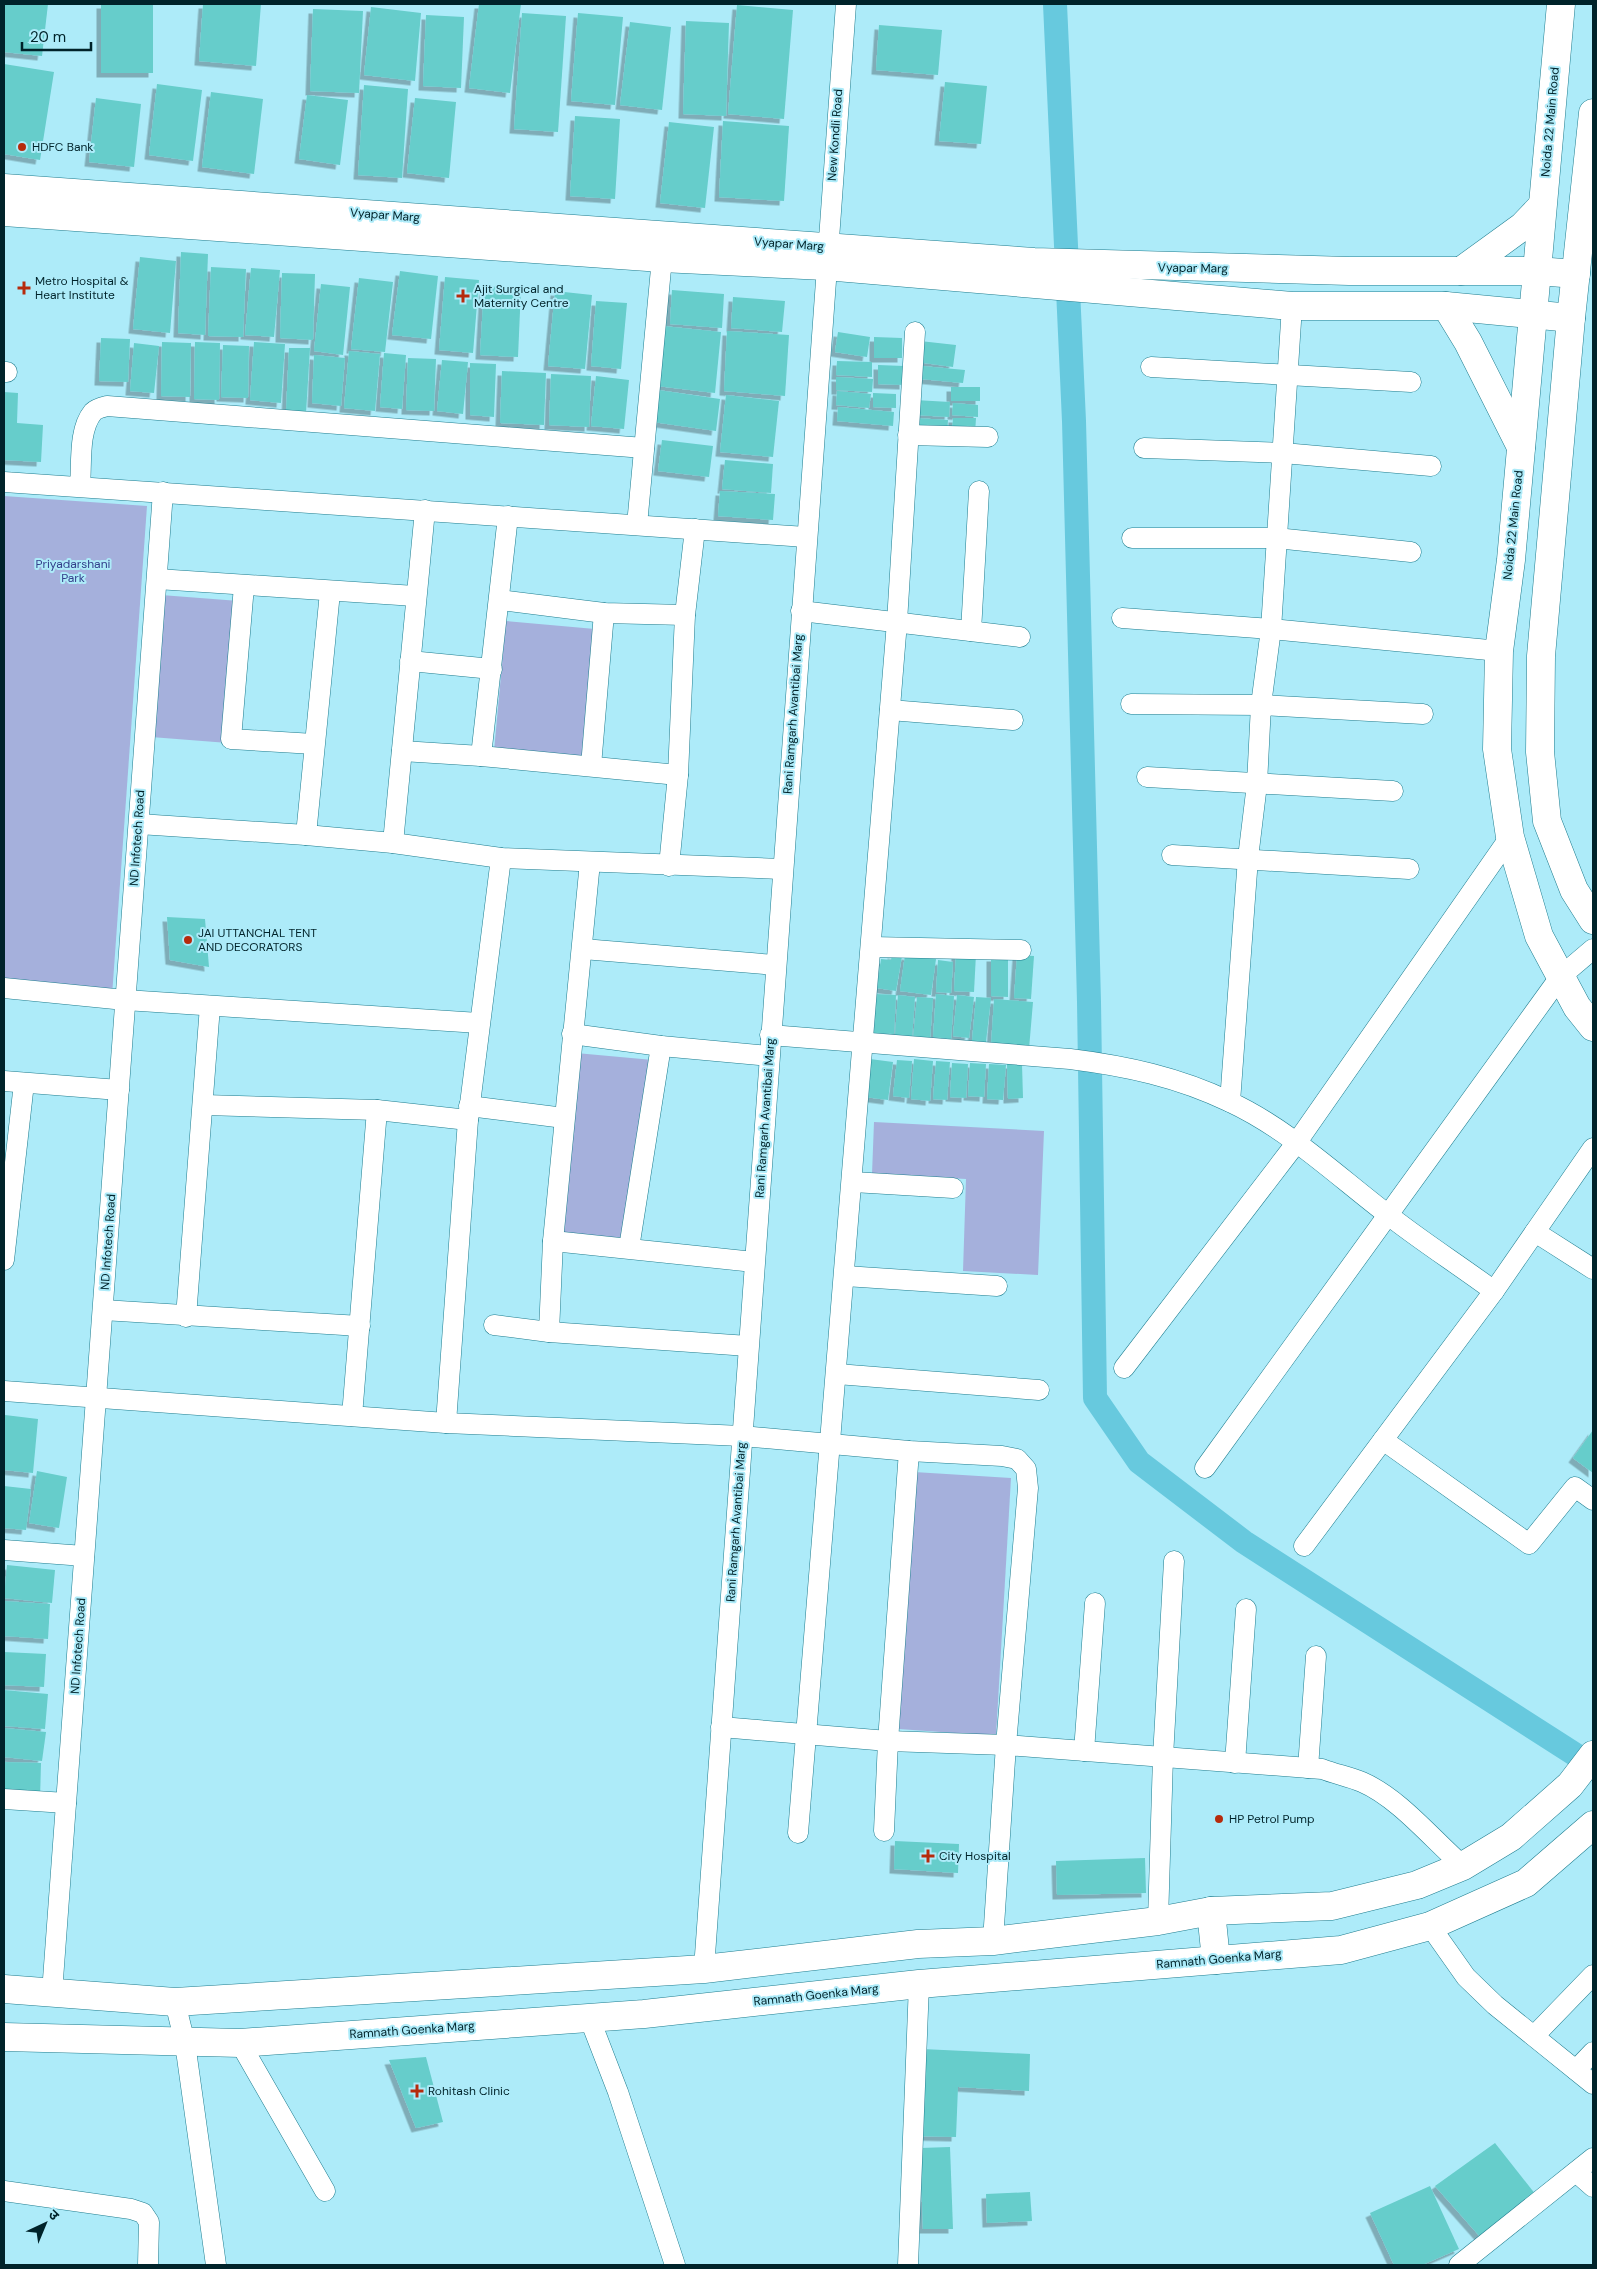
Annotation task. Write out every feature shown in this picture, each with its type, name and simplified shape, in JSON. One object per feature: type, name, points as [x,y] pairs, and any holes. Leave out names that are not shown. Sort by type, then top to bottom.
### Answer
[{"type":"street","name":"New Kondli Road","points":[[826,256],[846,4]]},
{"type":"street","name":"Noida 22 Main Road","points":[[1561,4],[1511,560],[1499,651],[1497,749],[1510,836],[1539,936],[1560,977],[1578,1007],[1593,1027]]},
{"type":"street","points":[[1593,113],[1571,318],[1541,656],[1540,752],[1547,821],[1574,890],[1593,920]]},
{"type":"street","name":"Vyapar Marg","points":[[4,188],[1034,273],[1104,290],[1292,306],[1446,306],[1571,318]]},
{"type":"street","points":[[1460,271],[1523,226],[1542,206]]},
{"type":"street","name":"Vyapar Marg","points":[[4,212],[662,258],[826,256]]},
{"type":"street","name":"Rani Ramgarh Avantibai Marg","points":[[704,1969],[826,256]]},
{"type":"street","points":[[637,525],[662,258]]},
{"type":"street","name":"Vyapar Marg","points":[[1034,273],[1091,265],[1349,271],[1537,271],[1576,274]]},
{"type":"street","points":[[1230,1102],[1248,858],[1257,784],[1261,705],[1271,629],[1292,306]]},
{"type":"street","points":[[1446,306],[1468,342],[1521,447]]},
{"type":"street","points":[[798,1833],[872,947],[897,622],[915,332]]},
{"type":"street","points":[[1151,367],[1411,382]]},
{"type":"street","points":[[80,486],[87,426],[94,411],[107,406],[644,448]]},
{"type":"street","points":[[908,434],[988,437]]},
{"type":"street","points":[[1144,448],[1283,452],[1431,466]]},
{"type":"street","points":[[4,482],[806,537]]},
{"type":"street","name":"ND Infotech Road","points":[[52,1993],[163,492]]},
{"type":"street","points":[[971,631],[979,492]]},
{"type":"street","points":[[393,843],[415,596],[425,510]]},
{"type":"street","points":[[481,756],[508,516]]},
{"type":"street","points":[[669,866],[678,775],[685,615],[695,529]]},
{"type":"street","points":[[1132,538],[1276,538],[1411,552]]},
{"type":"street","points":[[156,579],[330,592],[415,596]]},
{"type":"street","points":[[244,586],[231,739],[314,744]]},
{"type":"street","points":[[306,835],[330,592]]},
{"type":"street","points":[[500,600],[604,613],[685,615]]},
{"type":"street","points":[[801,611],[1020,637]]},
{"type":"street","points":[[591,766],[604,613]]},
{"type":"street","points":[[1122,618],[1271,629],[1499,651]]},
{"type":"street","points":[[410,662],[492,669]]},
{"type":"street","points":[[1131,704],[1261,705],[1422,714]]},
{"type":"street","points":[[890,710],[1013,720]]},
{"type":"street","points":[[402,751],[481,756],[678,775]]},
{"type":"street","points":[[1146,777],[1393,791]]},
{"type":"street","points":[[138,824],[306,835],[393,843],[501,858],[782,869]]},
{"type":"street","points":[[1124,1368],[1297,1142],[1510,836]]},
{"type":"street","points":[[1172,855],[1409,868]]},
{"type":"street","points":[[446,1423],[468,1113],[501,858]]},
{"type":"street","points":[[549,1332],[553,1241],[590,862]]},
{"type":"street","points":[[872,947],[1020,950]]},
{"type":"street","points":[[582,949],[775,965]]},
{"type":"street","points":[[1206,1468],[1560,977],[1593,949]]},
{"type":"street","points":[[4,988],[125,1000],[479,1023]]},
{"type":"street","points":[[186,1317],[204,1105],[210,1006]]},
{"type":"street","points":[[572,1034],[661,1046],[769,1056]]},
{"type":"street","points":[[770,1035],[1070,1059],[1119,1065],[1157,1074],[1230,1102],[1297,1142],[1388,1215],[1494,1291]]},
{"type":"street","points":[[629,1248],[661,1046]]},
{"type":"street","points":[[4,1081],[119,1090]]},
{"type":"street","points":[[4,1260],[7,1197],[24,1082]]},
{"type":"street","points":[[204,1105],[468,1113],[564,1118]]},
{"type":"street","points":[[352,1416],[377,1110]]},
{"type":"street","points":[[1304,1546],[1494,1291],[1593,1148]]},
{"type":"street","points":[[853,1182],[953,1188]]},
{"type":"street","points":[[1535,1232],[1593,1269]]},
{"type":"street","points":[[553,1241],[754,1262]]},
{"type":"street","points":[[845,1276],[997,1286]]},
{"type":"street","points":[[103,1310],[186,1317],[360,1326]]},
{"type":"street","points":[[494,1325],[549,1332],[748,1346]]},
{"type":"street","points":[[837,1374],[1039,1390]]},
{"type":"street","points":[[4,1391],[446,1423],[742,1436],[909,1451],[1002,1456],[1017,1459],[1026,1469],[1028,1488],[1006,1745],[993,1941]]},
{"type":"street","points":[[1383,1440],[1529,1544],[1575,1487],[1593,1500]]},
{"type":"street","points":[[884,1831],[888,1741],[909,1451]]},
{"type":"street","points":[[4,1550],[84,1556]]},
{"type":"street","points":[[1158,1921],[1162,1757],[1174,1561]]},
{"type":"street","points":[[1084,1751],[1095,1604]]},
{"type":"street","points":[[1235,1763],[1246,1609]]},
{"type":"street","points":[[1308,1768],[1316,1656]]},
{"type":"street","points":[[721,1727],[807,1732],[888,1741],[1006,1745],[1322,1769],[1363,1782],[1397,1804],[1432,1839],[1463,1866]]},
{"type":"street","points":[[4,1989],[175,2002],[704,1969],[918,1944],[993,1941],[1158,1921],[1211,1911],[1332,1906],[1417,1885],[1463,1866],[1510,1837],[1570,1786],[1593,1755]]},
{"type":"street","points":[[4,1799],[66,1803]]},
{"type":"street","name":"Ramnath Goenka Marg","points":[[4,2037],[240,2043],[644,2014],[919,1984],[1341,1950],[1430,1926],[1526,1883],[1593,1825]]},
{"type":"street","points":[[1211,1911],[1216,1960]]},
{"type":"street","points":[[1430,1926],[1466,1977],[1495,2005],[1593,2084]]},
{"type":"street","points":[[1534,2036],[1593,1976]]},
{"type":"street","points":[[908,2265],[919,1984]]},
{"type":"street","points":[[175,2002],[185,2043],[216,2265]]},
{"type":"street","points":[[589,2017],[618,2092],[675,2265]]},
{"type":"street","points":[[240,2043],[325,2191]]},
{"type":"street","points":[[1576,2070],[1593,2052]]},
{"type":"street","points":[[1459,2265],[1593,2158]]},
{"type":"street","points":[[1576,2172],[1593,2187]]},
{"type":"street","points":[[4,2192],[131,2209],[143,2213],[149,2222],[148,2265]]},
{"type":"green space","name":"Priyadarshani Park","points":[[4,496],[147,506],[112,996],[4,982]]},
{"type":"green space","points":[[161,595],[239,601],[228,743],[151,737]]},
{"type":"green space","points":[[506,621],[595,629],[583,770],[493,762]]},
{"type":"green space","points":[[576,1053],[653,1060],[635,1258],[558,1251]]},
{"type":"green space","points":[[874,1122],[1044,1131],[1038,1275],[963,1271],[966,1179],[872,1174]]},
{"type":"green space","points":[[914,1472],[1011,1478],[996,1736],[899,1729]]},
{"type":"building","points":[[4,4],[48,4],[42,56],[4,52]]},
{"type":"building","points":[[101,4],[153,4],[153,73],[101,73]]},
{"type":"building","points":[[203,4],[261,4],[256,66],[199,61]]},
{"type":"building","points":[[479,4],[521,4],[510,93],[469,88]]},
{"type":"building","points":[[737,5],[793,10],[784,119],[728,114]]},
{"type":"building","points":[[371,7],[421,13],[415,81],[364,75]]},
{"type":"building","points":[[313,9],[363,11],[359,93],[310,91]]},
{"type":"building","points":[[522,13],[566,16],[558,132],[514,129]]},
{"type":"building","points":[[578,13],[623,17],[615,105],[571,101]]},
{"type":"building","points":[[426,15],[464,17],[461,88],[423,86]]},
{"type":"building","points":[[686,21],[729,23],[726,116],[683,114]]},
{"type":"building","points":[[630,22],[671,27],[662,110],[620,105]]},
{"type":"building","points":[[879,25],[942,30],[938,75],[876,70]]},
{"type":"building","points":[[4,64],[54,72],[40,160],[4,154]]},
{"type":"building","points":[[945,82],[987,86],[981,144],[939,141]]},
{"type":"building","points":[[157,84],[202,90],[193,161],[149,155]]},
{"type":"building","points":[[364,85],[408,89],[402,178],[358,175]]},
{"type":"building","points":[[211,92],[263,99],[254,174],[202,167]]},
{"type":"building","points":[[307,95],[348,100],[340,165],[299,159]]},
{"type":"building","points":[[96,98],[141,104],[134,167],[89,162]]},
{"type":"building","points":[[415,98],[456,102],[449,178],[407,173]]},
{"type":"building","points":[[575,116],[620,119],[615,199],[570,196]]},
{"type":"building","points":[[723,121],[789,126],[784,201],[719,197]]},
{"type":"building","points":[[669,122],[714,127],[705,208],[660,203]]},
{"type":"building","points":[[181,252],[208,254],[205,335],[178,333]]},
{"type":"building","points":[[140,257],[176,261],[170,333],[133,329]]},
{"type":"building","points":[[211,267],[246,269],[243,337],[208,336]]},
{"type":"building","points":[[251,268],[280,270],[274,337],[245,335]]},
{"type":"building","points":[[400,271],[438,276],[431,339],[392,335]]},
{"type":"building","points":[[282,273],[315,274],[313,340],[280,338]]},
{"type":"building","points":[[445,277],[479,280],[473,353],[439,350]]},
{"type":"building","points":[[359,278],[393,282],[385,352],[351,349]]},
{"type":"building","points":[[321,284],[350,287],[343,355],[314,351]]},
{"type":"building","points":[[484,286],[521,288],[518,357],[480,355]]},
{"type":"building","points":[[672,290],[724,294],[722,328],[670,324]]},
{"type":"building","points":[[555,291],[592,295],[585,369],[548,366]]},
{"type":"building","points":[[733,297],[785,301],[782,332],[731,328]]},
{"type":"building","points":[[596,301],[627,303],[621,369],[591,366]]},
{"type":"building","points":[[663,326],[721,332],[715,393],[657,386]]},
{"type":"building","points":[[727,331],[789,335],[785,396],[724,391]]},
{"type":"building","points":[[838,332],[870,337],[867,357],[835,352]]},
{"type":"building","points":[[874,337],[902,338],[902,358],[874,358]]},
{"type":"building","points":[[101,338],[130,339],[128,382],[99,381]]},
{"type":"building","points":[[920,341],[956,345],[953,367],[917,362]]},
{"type":"building","points":[[162,342],[191,343],[190,397],[161,396]]},
{"type":"building","points":[[195,342],[220,343],[219,400],[194,399]]},
{"type":"building","points":[[254,342],[285,344],[281,403],[250,400]]},
{"type":"building","points":[[134,343],[159,346],[154,393],[130,391]]},
{"type":"building","points":[[223,345],[249,346],[248,398],[221,397]]},
{"type":"building","points":[[289,348],[310,348],[306,413],[286,412]]},
{"type":"building","points":[[349,351],[380,354],[375,411],[344,408]]},
{"type":"building","points":[[384,353],[406,355],[402,409],[380,407]]},
{"type":"building","points":[[314,355],[345,358],[341,406],[312,403]]},
{"type":"building","points":[[408,358],[436,359],[434,411],[406,410]]},
{"type":"building","points":[[442,360],[468,362],[463,414],[437,411]]},
{"type":"building","points":[[837,361],[872,362],[872,377],[836,375]]},
{"type":"building","points":[[470,363],[496,364],[494,417],[470,415]]},
{"type":"building","points":[[878,365],[904,366],[904,385],[878,384]]},
{"type":"building","points":[[922,366],[965,370],[963,383],[920,379]]},
{"type":"building","points":[[502,371],[546,373],[544,425],[500,423]]},
{"type":"building","points":[[551,374],[591,376],[589,427],[549,425]]},
{"type":"building","points":[[596,376],[629,380],[624,429],[591,426]]},
{"type":"building","points":[[836,377],[873,379],[872,392],[836,390]]},
{"type":"building","points":[[951,387],[980,387],[980,401],[951,401]]},
{"type":"building","points":[[658,390],[720,399],[716,431],[653,422]]},
{"type":"building","points":[[837,391],[871,394],[869,408],[836,405]]},
{"type":"building","points":[[4,392],[18,393],[17,423],[43,425],[41,462],[4,460]]},
{"type":"building","points":[[873,393],[896,394],[896,408],[873,407]]},
{"type":"building","points":[[726,395],[779,401],[773,457],[720,452]]},
{"type":"building","points":[[915,400],[950,402],[949,417],[915,415]]},
{"type":"building","points":[[953,403],[978,405],[978,417],[952,415]]},
{"type":"building","points":[[838,407],[894,412],[893,426],[837,421]]},
{"type":"building","points":[[914,418],[948,420],[947,435],[914,433]]},
{"type":"building","points":[[953,418],[976,418],[975,433],[952,432]]},
{"type":"building","points":[[662,440],[713,446],[709,477],[658,471]]},
{"type":"building","points":[[725,460],[773,464],[771,493],[722,489]]},
{"type":"building","points":[[720,491],[775,494],[773,520],[718,516]]},
{"type":"building","name":"JAI UTTANCHAL TENT AND DECORATORS","points":[[167,917],[205,919],[209,967],[170,960]]},
{"type":"building","points":[[956,953],[976,954],[974,992],[954,991]]},
{"type":"building","points":[[892,954],[902,956],[896,991],[877,988],[881,959],[891,960]]},
{"type":"building","points":[[905,955],[936,959],[931,995],[900,991]]},
{"type":"building","points":[[1017,955],[1034,956],[1031,999],[1014,998]]},
{"type":"building","points":[[991,957],[1008,957],[1008,997],[991,996]]},
{"type":"building","points":[[938,960],[953,962],[951,993],[936,992]]},
{"type":"building","points":[[876,994],[896,995],[894,1034],[874,1033]]},
{"type":"building","points":[[936,994],[954,996],[951,1039],[933,1037]]},
{"type":"building","points":[[898,995],[915,997],[912,1038],[895,1036]]},
{"type":"building","points":[[957,995],[974,997],[969,1038],[953,1036]]},
{"type":"building","points":[[917,997],[933,998],[930,1040],[913,1039]]},
{"type":"building","points":[[976,997],[991,998],[986,1042],[972,1041]]},
{"type":"building","points":[[994,999],[1033,1002],[1029,1049],[991,1046]]},
{"type":"building","points":[[870,1059],[893,1062],[888,1100],[865,1097]]},
{"type":"building","points":[[914,1059],[933,1061],[930,1101],[911,1099]]},
{"type":"building","points":[[897,1060],[912,1061],[909,1098],[893,1096]]},
{"type":"building","points":[[936,1061],[950,1062],[947,1100],[933,1099]]},
{"type":"building","points":[[952,1063],[968,1064],[966,1098],[950,1097]]},
{"type":"building","points":[[970,1063],[986,1064],[984,1097],[968,1096]]},
{"type":"building","points":[[989,1064],[1006,1065],[1003,1100],[987,1099]]},
{"type":"building","points":[[1007,1064],[1022,1064],[1023,1098],[1008,1099]]},
{"type":"building","points":[[5,1415],[38,1419],[33,1473],[4,1470]]},
{"type":"building","points":[[1593,1430],[1593,1473],[1573,1458]]},
{"type":"building","points":[[37,1471],[67,1477],[59,1528],[29,1523]]},
{"type":"building","points":[[4,1486],[31,1489],[26,1530],[4,1528]]},
{"type":"building","points":[[7,1565],[55,1570],[52,1603],[4,1598]]},
{"type":"building","points":[[4,1601],[50,1604],[48,1639],[4,1636]]},
{"type":"building","points":[[4,1652],[46,1654],[44,1687],[4,1685]]},
{"type":"building","points":[[4,1690],[48,1694],[45,1729],[4,1726]]},
{"type":"building","points":[[4,1728],[46,1732],[42,1761],[4,1757]]},
{"type":"building","points":[[4,1762],[41,1763],[40,1799],[4,1798]]},
{"type":"building","points":[[895,1841],[959,1844],[958,1873],[894,1869]]},
{"type":"building","points":[[1145,1858],[1146,1893],[1057,1895],[1056,1861]]},
{"type":"building","points":[[922,2049],[1030,2054],[1029,2091],[958,2087],[956,2137],[918,2136]]},
{"type":"building","points":[[426,2057],[443,2122],[416,2128],[389,2060]]},
{"type":"building","points":[[1495,2143],[1536,2195],[1483,2240],[1435,2186]]},
{"type":"building","points":[[950,2147],[953,2229],[923,2229],[920,2148]]},
{"type":"building","points":[[1430,2186],[1459,2249],[1422,2265],[1394,2265],[1370,2213]]},
{"type":"building","points":[[1030,2192],[1032,2221],[987,2223],[986,2194]]},
{"type":"waterway","points":[[1055,4],[1074,421],[1089,1002],[1095,1398],[1139,1462],[1244,1542],[1593,1766]]},
{"type":"place","name":"HDFC Bank","points":[[22,147]]},
{"type":"place","name":"Metro Hospital & Heart Institute","points":[[24,288]]},
{"type":"place","name":"Ajit Surgical and Maternity Centre","points":[[463,296]]},
{"type":"place","name":"JAI UTTANCHAL TENT AND DECORATORS","points":[[188,940]]},
{"type":"place","name":"HP Petrol Pump","points":[[1219,1819]]},
{"type":"place","name":"City Hospital","points":[[928,1856]]},
{"type":"place","name":"Rohitash Clinic","points":[[417,2091]]}]
